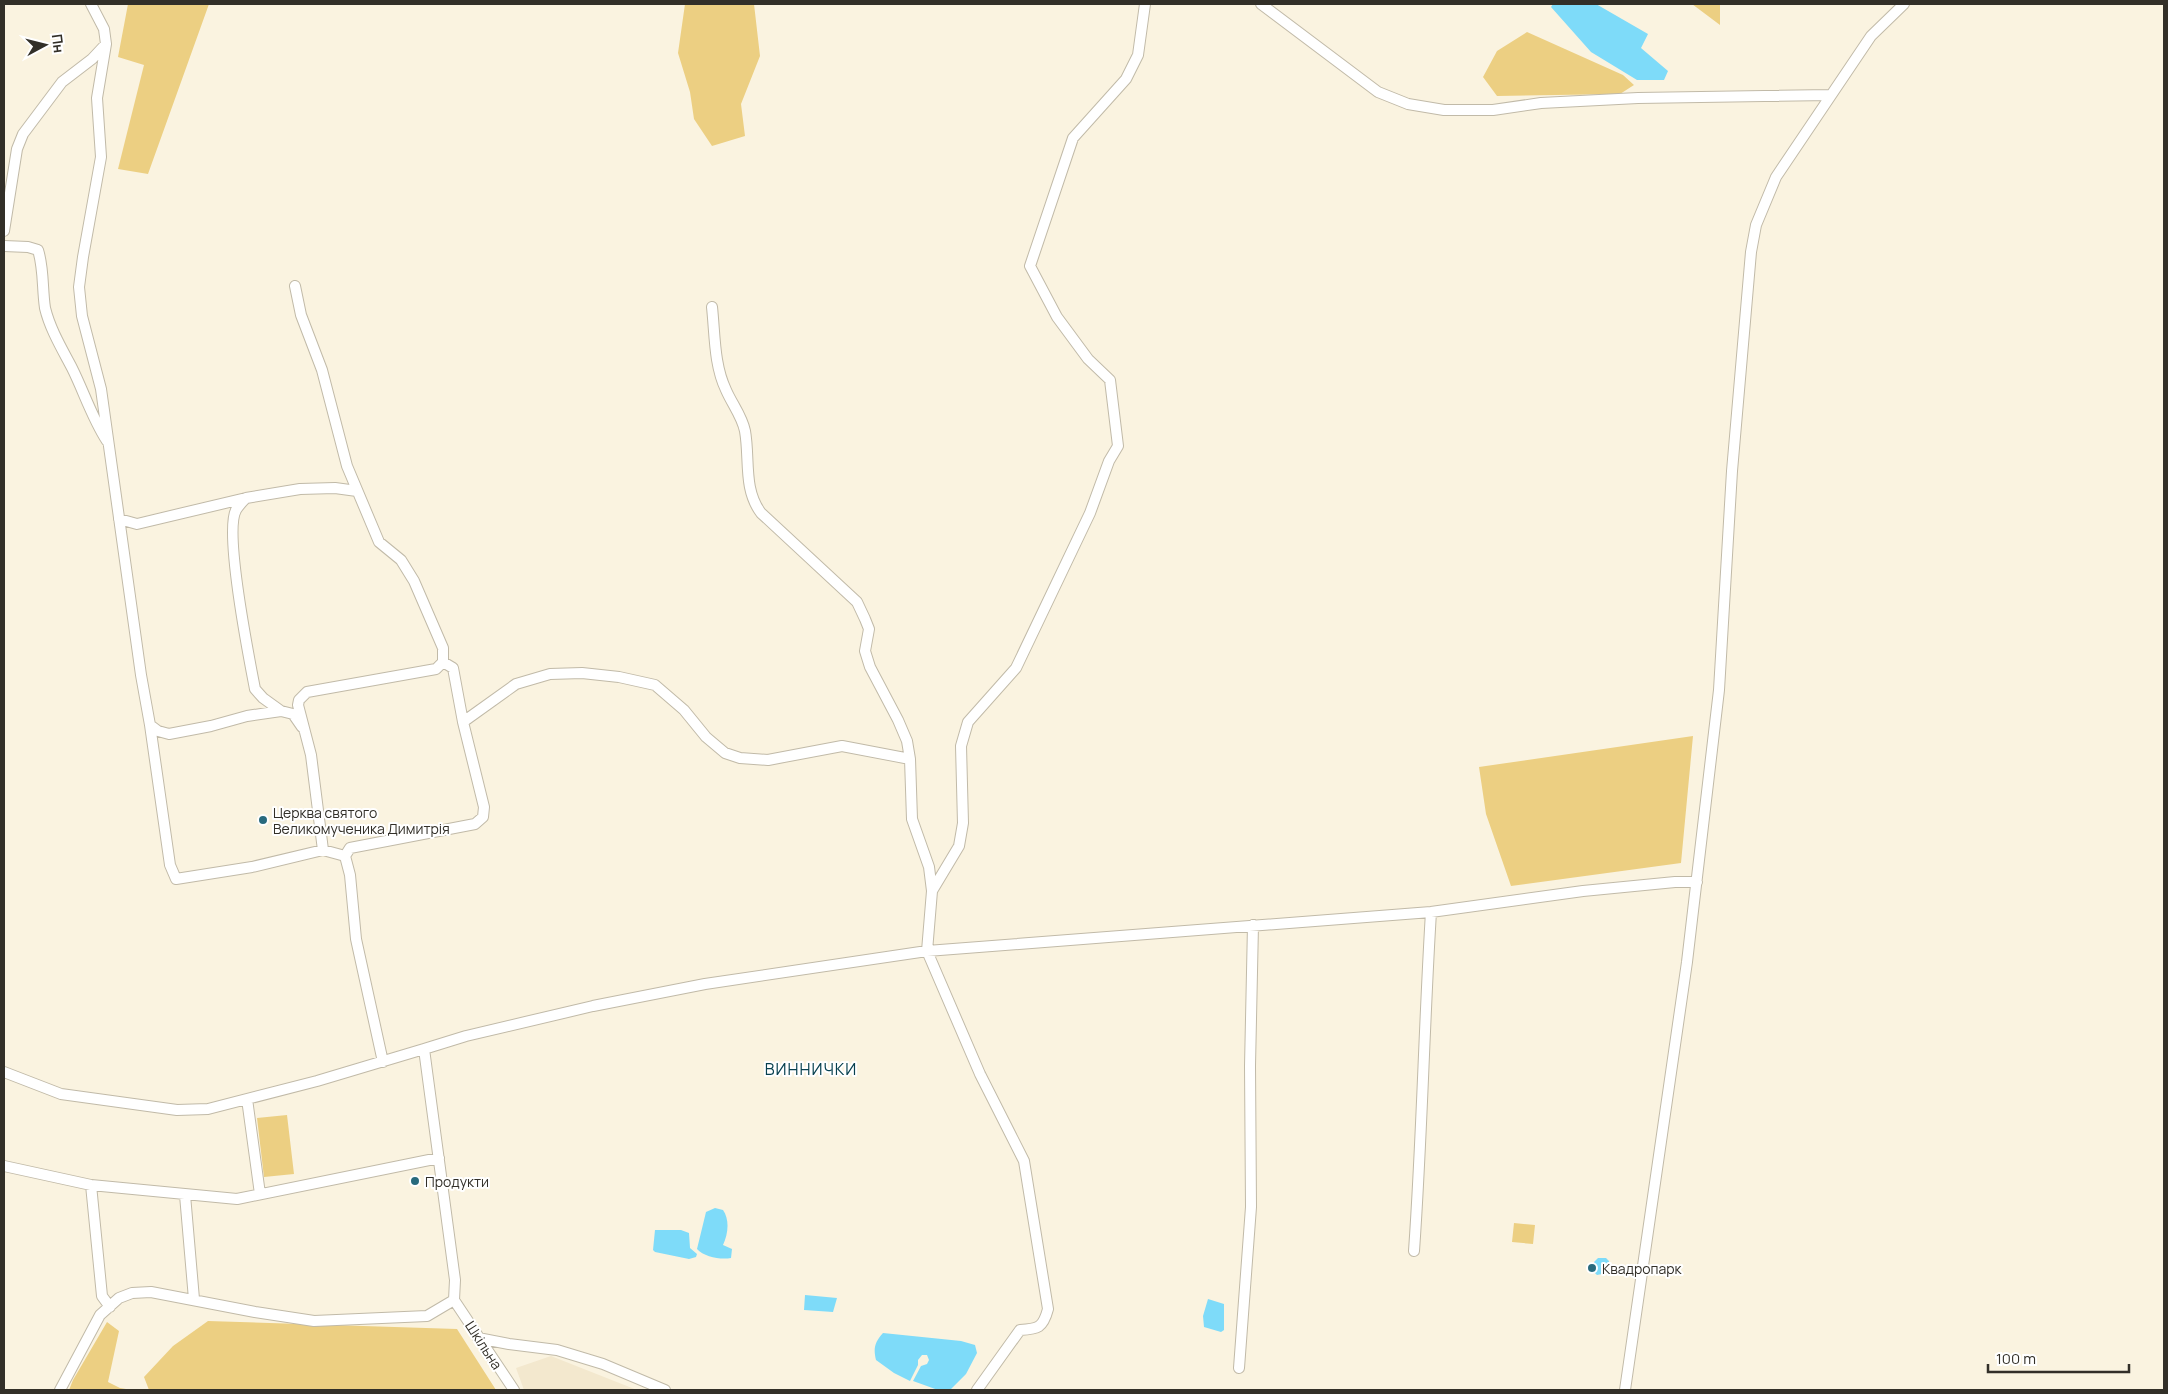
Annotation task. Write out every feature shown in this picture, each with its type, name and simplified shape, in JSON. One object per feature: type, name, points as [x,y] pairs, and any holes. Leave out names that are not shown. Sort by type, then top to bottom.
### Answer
[{"type":"street","points":[[91,4],[104,29],[106,44],[97,98],[101,157],[82,257],[79,287],[82,316],[101,389],[170,865],[176,879],[252,867],[323,850],[345,856]]},
{"type":"street","points":[[932,891],[959,846],[963,823],[961,746],[968,722],[1016,668],[1090,513],[1109,461],[1118,446],[1110,380],[1088,359],[1057,317],[1030,266],[1073,138],[1126,79],[1138,55],[1145,4]]},
{"type":"street","points":[[1261,4],[1378,92],[1408,104],[1444,110],[1492,110],[1541,103],[1638,98],[1831,95]]},
{"type":"street","points":[[1625,1390],[1697,882],[1719,690],[1732,471],[1751,252],[1756,225],[1776,177],[1871,36],[1904,4]]},
{"type":"street","points":[[4,231],[17,149],[24,134],[62,82],[92,59],[106,44]]},
{"type":"street","points":[[4,246],[28,246],[38,250],[42,262],[46,309],[51,325],[95,422],[109,444]]},
{"type":"street","points":[[296,286],[301,315],[322,370],[347,466],[379,542],[401,560],[414,580],[442,648],[443,662],[436,669],[385,676],[307,692],[299,700],[298,705],[302,727],[311,755],[323,850]]},
{"type":"street","points":[[712,307],[718,365],[726,390],[740,416],[745,432],[747,466],[754,504],[767,519],[857,602],[869,629],[865,651],[870,667],[907,741],[910,759],[912,819],[929,867],[932,891],[927,951],[980,1074],[1024,1161],[1048,1309],[1044,1322],[1036,1329],[1020,1330],[977,1390]]},
{"type":"street","points":[[119,519],[138,524],[246,498],[300,489],[335,488],[357,491]]},
{"type":"street","points":[[246,498],[236,510],[233,529],[239,596],[255,689],[263,698],[281,711],[292,714],[302,727]]},
{"type":"street","points":[[383,1062],[356,940],[350,875],[345,856],[350,848],[475,824],[483,817],[484,807],[463,722],[453,668],[443,662]]},
{"type":"street","points":[[463,722],[516,684],[550,674],[582,673],[655,685],[684,710],[706,737],[725,753],[740,758],[768,760],[842,746],[910,759]]},
{"type":"street","points":[[150,725],[158,731],[169,734],[211,726],[247,716],[281,711]]},
{"type":"street","points":[[4,1072],[61,1094],[177,1110],[208,1109],[383,1062],[466,1036],[593,1006],[696,985],[927,951],[1431,912],[1582,891],[1675,882],[1697,882]]},
{"type":"street","points":[[1414,1251],[1422,1138],[1426,995],[1431,912]]},
{"type":"street","points":[[1239,1368],[1251,1207],[1250,1066],[1253,925]]},
{"type":"street","points":[[60,1390],[100,1315],[119,1298],[132,1293],[151,1292],[314,1321],[427,1316],[454,1300],[455,1280],[424,1049]]},
{"type":"street","points":[[247,1100],[260,1194]]},
{"type":"street","points":[[4,1166],[91,1185],[237,1199],[439,1158]]},
{"type":"street","points":[[91,1185],[102,1296],[110,1306]]},
{"type":"street","points":[[185,1195],[194,1299]]},
{"type":"street","name":"Шкільна","points":[[454,1300],[514,1390]]},
{"type":"street","points":[[478,1338],[557,1350],[603,1364],[665,1390]]},
{"type":"shaded area","points":[[128,4],[209,4],[148,174],[118,169],[144,65],[118,57]]},
{"type":"shaded area","points":[[685,4],[754,4],[760,56],[741,104],[745,136],[712,146],[694,119],[690,92],[678,53]]},
{"type":"shaded area","points":[[1692,4],[1720,4],[1720,25]]},
{"type":"shaded area","points":[[1527,32],[1623,75],[1634,85],[1620,94],[1497,96],[1483,77],[1497,51]]},
{"type":"shaded area","points":[[1693,736],[1681,863],[1511,886],[1486,814],[1479,767]]},
{"type":"shaded area","points":[[287,1115],[294,1174],[264,1177],[257,1118]]},
{"type":"shaded area","points":[[1514,1223],[1535,1225],[1533,1244],[1512,1242]]},
{"type":"shaded area","points":[[208,1321],[457,1329],[496,1390],[149,1390],[144,1377],[173,1346]]},
{"type":"shaded area","points":[[107,1322],[119,1331],[108,1382],[120,1388],[132,1390],[69,1390],[73,1380]]},
{"type":"shaded area","points":[[551,1356],[637,1390],[524,1390],[516,1368]]},
{"type":"water","points":[[1553,4],[1596,4],[1648,34],[1641,48],[1668,71],[1664,80],[1637,80],[1591,52],[1551,7]]},
{"type":"water","points":[[715,1208],[723,1210],[727,1218],[727,1232],[723,1245],[732,1249],[731,1258],[713,1257],[697,1249],[706,1212]]},
{"type":"water","points":[[655,1230],[681,1230],[689,1233],[690,1248],[697,1254],[696,1257],[689,1259],[655,1252],[653,1250]]},
{"type":"water","points":[[1598,1258],[1606,1258],[1609,1261],[1609,1267],[1602,1274],[1597,1275],[1594,1272],[1594,1262]]},
{"type":"water","points":[[805,1295],[837,1298],[833,1312],[804,1310]]},
{"type":"water","points":[[1208,1299],[1224,1304],[1224,1330],[1221,1332],[1204,1327],[1203,1316]]},
{"type":"water","points":[[883,1333],[961,1341],[975,1345],[977,1353],[966,1374],[951,1389],[938,1390],[913,1381],[921,1366],[927,1364],[929,1360],[927,1355],[922,1355],[918,1360],[918,1365],[910,1381],[894,1373],[876,1360],[875,1345]]},
{"type":"place","name":"Церква святого Великомученика Димитрія","points":[[263,820]]},
{"type":"place","name":"Продукти","points":[[415,1181]]},
{"type":"place","name":"Квадропарк","points":[[1592,1268]]},
{"type":"district","name":"ВИННИЧКИ","points":[[811,1069]]}]
